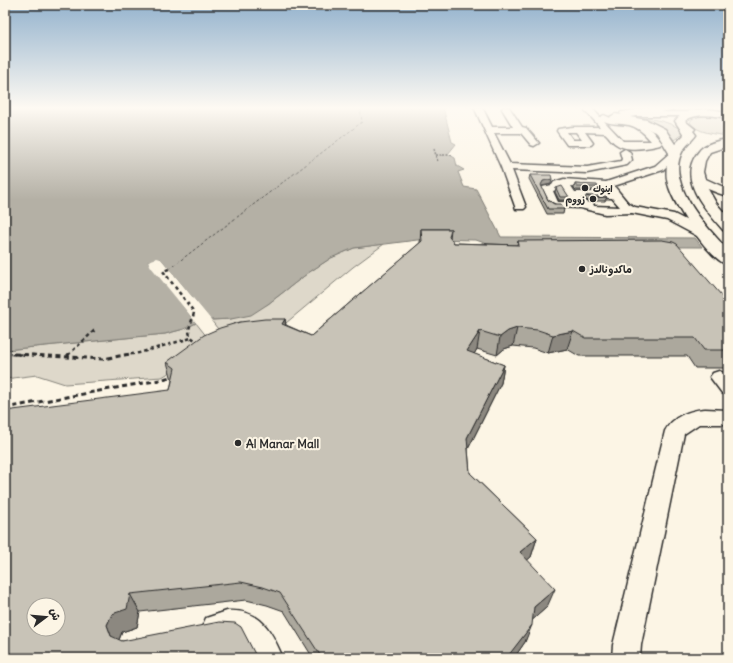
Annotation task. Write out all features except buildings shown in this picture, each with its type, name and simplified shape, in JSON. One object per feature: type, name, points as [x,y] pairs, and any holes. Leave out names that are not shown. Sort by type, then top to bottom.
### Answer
[{"type":"main road","points":[[666,138],[675,152]]},
{"type":"main road","points":[[687,138],[675,152],[672,167],[674,183],[689,214],[705,235],[728,260]]},
{"type":"main road","points":[[716,138],[728,141]]},
{"type":"main road","points":[[728,141],[706,150],[698,163],[697,178],[714,210],[728,227]]},
{"type":"lane","points":[[493,138],[506,167],[520,207]]},
{"type":"lane","points":[[530,138],[534,143]]},
{"type":"lane","points":[[616,138],[622,144],[654,145],[657,142],[653,138]]},
{"type":"lane","points":[[633,138],[641,145]]},
{"type":"lane","points":[[506,167],[593,169],[626,162],[625,152]]},
{"type":"lane","points":[[675,152],[659,168],[600,194],[554,204],[546,191],[548,188],[571,184],[600,194],[626,206],[670,217],[705,235]]},
{"type":"lane","points":[[697,178],[706,184],[728,193]]},
{"type":"lane","points":[[728,183],[726,184],[728,187]]},
{"type":"lane","points":[[571,184],[600,194],[626,206]]},
{"type":"lane","points":[[568,202],[571,184]]},
{"type":"lane","points":[[626,658],[627,645],[675,431],[685,421],[702,416],[728,417]]},
{"type":"lane","points":[[194,631],[225,625],[241,624],[255,632],[260,638],[269,658]]},
{"type":"path","points":[[434,149],[438,162]]},
{"type":"path","points":[[436,156],[453,155]]},
{"type":"path","points":[[169,269],[163,271],[194,312],[188,330],[191,338]]},
{"type":"path","points":[[66,356],[95,330]]},
{"type":"path","points":[[5,354],[66,356],[91,359],[115,358],[139,353],[191,338],[201,343]]},
{"type":"path","points":[[5,408],[171,378],[176,373]]},
{"type":"shaded area","points":[[5,138],[451,138],[452,142],[456,144],[448,154],[455,158],[457,166],[464,170],[458,172],[464,187],[476,189],[501,237],[695,238],[702,247],[493,246],[476,240],[425,239],[354,248],[331,258],[251,315],[231,319],[211,320],[161,259],[148,261],[196,323],[184,329],[165,334],[5,350]]},
{"type":"shaded area","points":[[384,244],[353,267],[280,328],[224,337],[211,320],[231,319],[268,304],[308,273],[331,258],[354,248]]},
{"type":"shaded area","points":[[196,323],[211,342],[184,364],[162,377],[65,384],[37,375],[5,379],[5,350],[165,334],[184,329]]},
{"type":"pier","points":[[157,258],[161,259],[213,322],[210,321],[160,261],[152,261],[151,262],[153,265],[198,322],[197,324],[151,267],[148,261]]},
{"type":"ferry route","points":[[169,269],[341,138]]},
{"type":"place","name":"اينوك","points":[[585,188]]},
{"type":"place","name":"زووم","points":[[593,199]]},
{"type":"place","name":"ماكدونالدز","points":[[582,269]]},
{"type":"place","name":"Al Manar Mall","points":[[238,443]]}]
